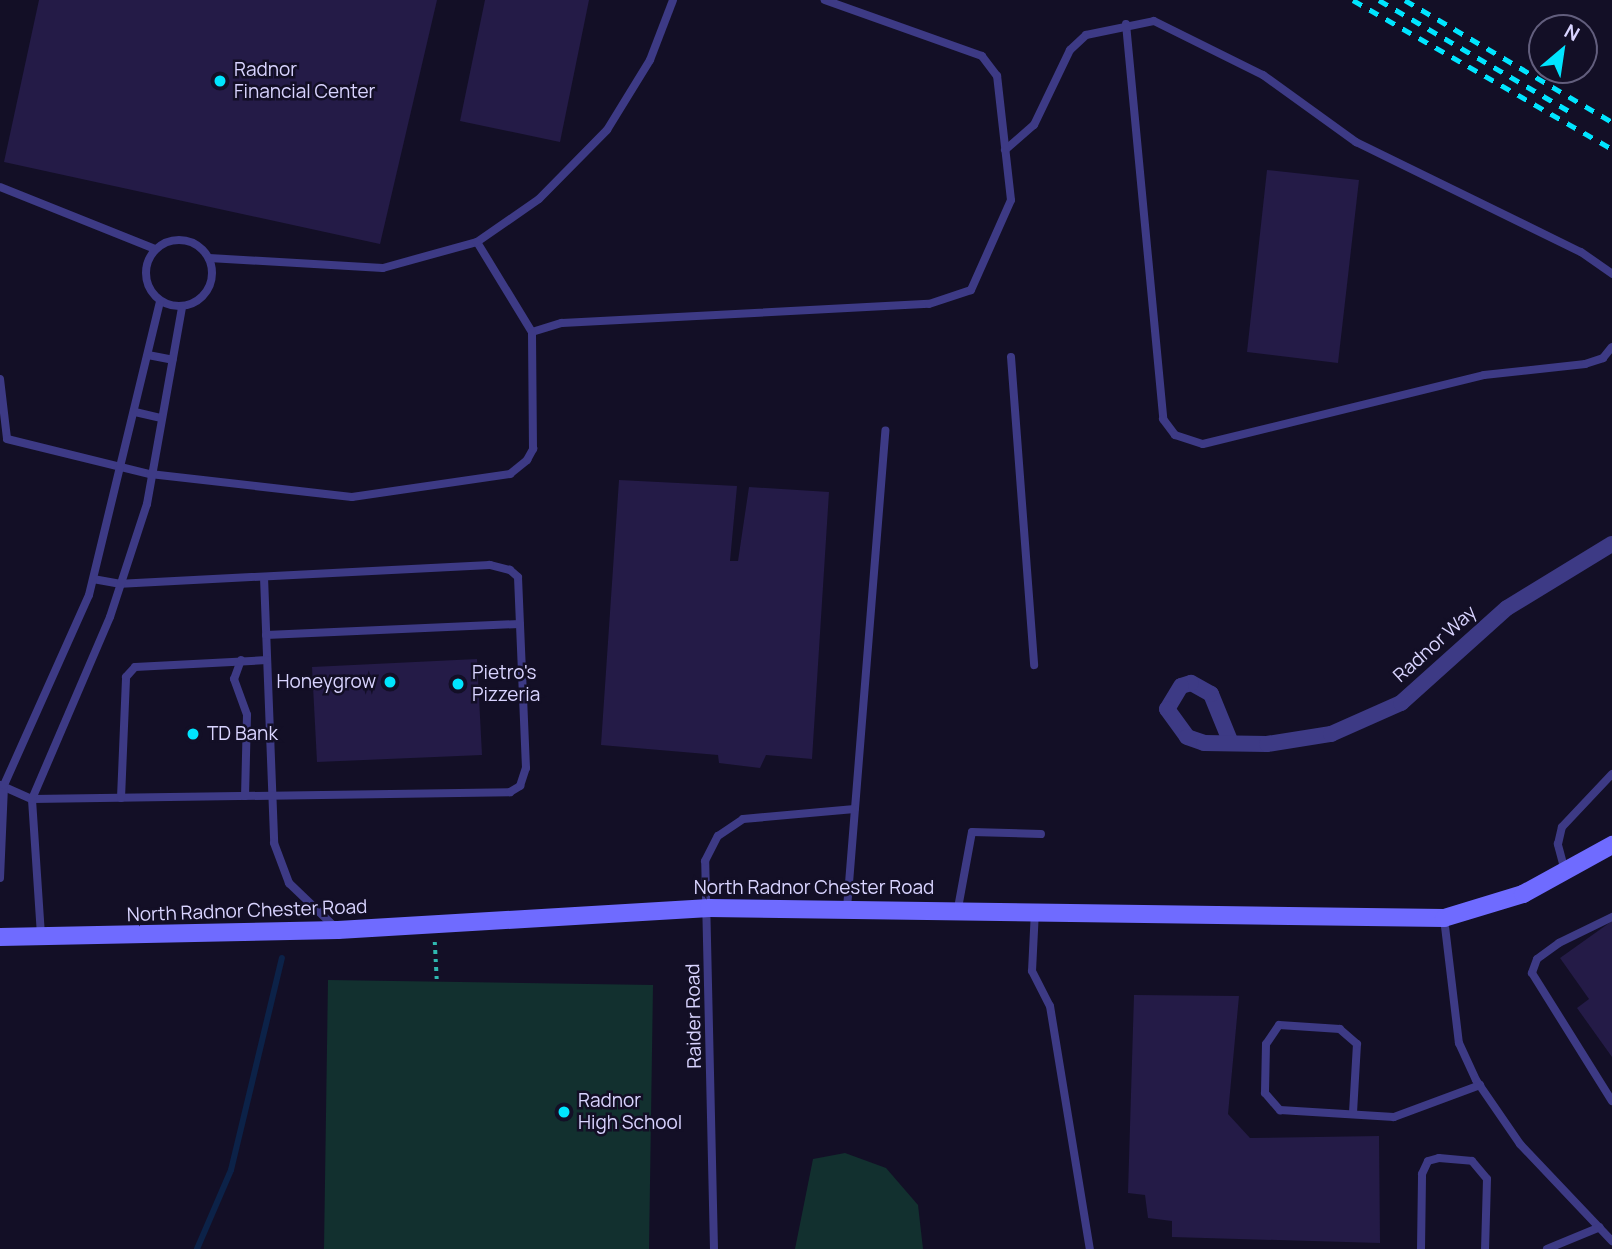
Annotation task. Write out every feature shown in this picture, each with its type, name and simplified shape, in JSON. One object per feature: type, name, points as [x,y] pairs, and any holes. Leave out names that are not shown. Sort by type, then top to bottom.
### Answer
[{"type":"main road","name":"North Radnor Chester Road","points":[[0,937],[338,930],[709,908],[1035,909],[1444,918],[1523,894],[1612,845]]},
{"type":"street","name":"Radnor Way","points":[[1231,743],[1304,740],[1381,715],[1418,692],[1507,608],[1612,544]]},
{"type":"lane","points":[[0,187],[155,249],[184,240],[209,258],[404,267],[477,242],[548,192],[607,130],[650,60],[673,0]]},
{"type":"lane","points":[[532,332],[562,323],[955,300],[971,290],[1007,216],[1005,150],[997,76],[982,56],[825,0]]},
{"type":"lane","points":[[1005,150],[1034,125],[1070,50],[1086,35],[1126,24],[1154,21],[1232,57],[1356,142],[1581,252],[1612,274]]},
{"type":"lane","points":[[1126,24],[1163,419],[1175,435],[1203,444],[1484,375],[1585,364],[1604,358],[1612,347]]},
{"type":"lane","points":[[0,379],[8,439],[150,474],[352,497],[510,474],[533,449],[532,332],[477,242]]},
{"type":"lane","points":[[155,249],[146,280],[160,301],[182,307],[208,291],[209,258]]},
{"type":"lane","points":[[0,878],[2,785],[94,579],[124,467],[160,301]]},
{"type":"lane","points":[[42,938],[32,799],[121,584],[150,474],[182,307]]},
{"type":"lane","points":[[148,355],[173,360]]},
{"type":"lane","points":[[1011,357],[1034,665]]},
{"type":"lane","points":[[135,412],[160,418]]},
{"type":"lane","points":[[847,908],[885,431]]},
{"type":"lane","points":[[2,785],[32,799],[510,792],[520,786],[526,768],[518,577],[490,565],[121,584],[94,579]]},
{"type":"lane","points":[[264,577],[274,844],[289,883],[338,930]]},
{"type":"lane","points":[[266,635],[520,624]]},
{"type":"lane","points":[[240,660],[234,679],[247,715],[246,796]]},
{"type":"lane","points":[[121,798],[126,677],[151,661],[267,660]]},
{"type":"lane","points":[[1565,871],[1558,844],[1562,827],[1612,774]]},
{"type":"lane","name":"Raider Road","points":[[713,1249],[709,908],[705,861],[718,836],[743,819],[855,809]]},
{"type":"lane","points":[[958,908],[972,832],[1041,834]]},
{"type":"lane","points":[[1035,909],[1032,971],[1051,1006],[1090,1249]]},
{"type":"lane","points":[[1612,917],[1559,943],[1537,959],[1532,974],[1612,1101]]},
{"type":"lane","points":[[1444,918],[1459,1043],[1480,1085],[1520,1144],[1612,1241]]},
{"type":"lane","points":[[1353,1114],[1357,1044],[1340,1028],[1279,1025],[1266,1044],[1270,1105],[1353,1114],[1395,1117],[1427,1110],[1480,1085]]},
{"type":"lane","points":[[1421,1249],[1422,1174],[1428,1161],[1439,1158],[1472,1161],[1487,1179],[1485,1249]]},
{"type":"lane","points":[[1547,1249],[1600,1227]]},
{"type":"path","points":[[435,924],[437,981]]},
{"type":"green space","points":[[328,980],[653,985],[649,1249],[324,1249]]},
{"type":"green space","points":[[845,1153],[886,1168],[918,1205],[923,1249],[795,1249],[813,1159]]},
{"type":"building","name":"Radnor Financial Center","points":[[39,0],[437,0],[380,244],[4,162]]},
{"type":"building","points":[[485,0],[589,0],[560,142],[460,121]]},
{"type":"building","points":[[1267,170],[1359,180],[1338,363],[1247,352]]},
{"type":"building","points":[[619,480],[737,486],[730,561],[738,561],[749,487],[829,492],[812,759],[766,755],[760,768],[719,763],[718,755],[601,745]]},
{"type":"building","points":[[477,659],[482,755],[317,762],[312,667]]},
{"type":"building","points":[[1612,921],[1612,1057],[1577,1008],[1589,999],[1560,958]]},
{"type":"building","points":[[1134,995],[1239,996],[1228,1114],[1250,1138],[1379,1136],[1380,1243],[1172,1237],[1172,1221],[1148,1218],[1145,1195],[1128,1193]]},
{"type":"waterway","points":[[197,1249],[231,1170],[282,958]]},
{"type":"railway","points":[[1353,0],[1612,149]]},
{"type":"railway","points":[[1379,0],[1569,111]]},
{"type":"railway","points":[[1405,0],[1612,122]]},
{"type":"place","name":"Radnor Financial Center","points":[[220,81]]},
{"type":"place","name":"Honeygrow","points":[[390,682]]},
{"type":"place","name":"Pietro's Pizzeria","points":[[458,684]]},
{"type":"place","name":"TD Bank","points":[[193,734]]},
{"type":"place","name":"Radnor High School","points":[[564,1112]]}]
